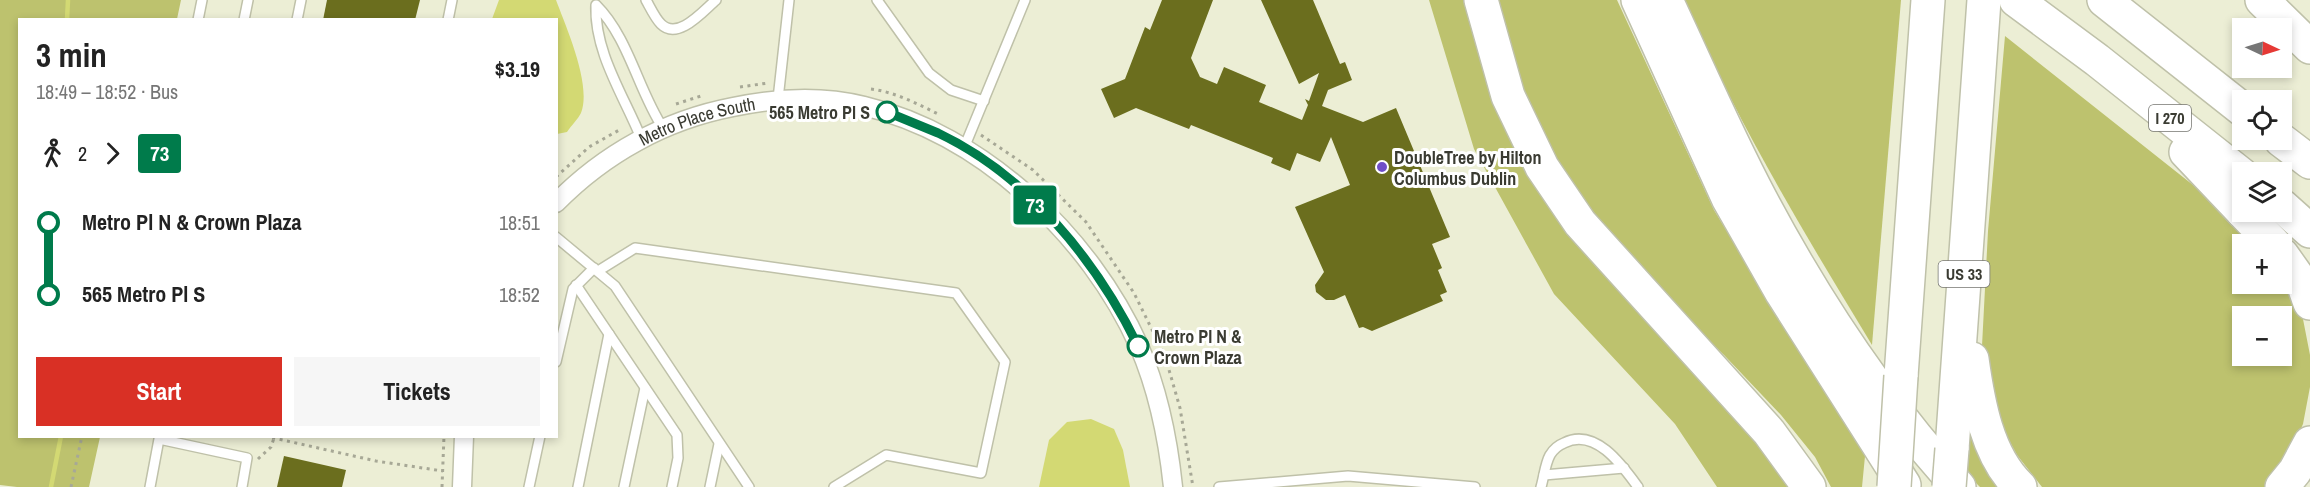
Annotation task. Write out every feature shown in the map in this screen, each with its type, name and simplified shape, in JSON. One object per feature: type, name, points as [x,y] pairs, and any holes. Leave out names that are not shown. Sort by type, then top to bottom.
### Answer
[{"type":"highway","points":[[1481,0],[1508,96],[1542,167],[1580,223],[1769,432],[1809,487]]},
{"type":"highway","points":[[1638,0],[1728,198],[1782,293],[1905,487]]},
{"type":"highway","points":[[1666,0],[1759,198],[1816,296],[1877,388],[1918,443],[1959,487]]},
{"type":"highway","points":[[1894,487],[1928,0]]},
{"type":"highway","name":"US 33","points":[[1949,487],[1984,0]]},
{"type":"highway","name":"I 270","points":[[2016,0],[2097,60],[2232,168]]},
{"type":"highway","points":[[2104,0],[2232,101]]},
{"type":"highway","points":[[2262,0],[2310,47]]},
{"type":"highway","points":[[2097,60],[2232,200]]},
{"type":"highway","points":[[1977,99],[1972,358],[1978,405],[1993,446],[2020,487]]},
{"type":"highway","points":[[2292,148],[2310,162]]},
{"type":"highway","points":[[2292,215],[2310,231]]},
{"type":"highway","points":[[2253,222],[2265,234]]},
{"type":"highway","points":[[2292,269],[2304,286],[2310,303]]},
{"type":"highway","points":[[2282,487],[2295,471],[2310,443]]},
{"type":"street","name":"Metro Place South","points":[[558,201],[637,130],[658,121],[720,109],[778,91],[820,100],[861,97],[887,112],[939,134],[1010,179],[1068,237],[1098,275],[1139,347],[1155,391],[1167,442],[1173,487]]},
{"type":"street","points":[[462,487],[464,438]]},
{"type":"lane","points":[[198,18],[202,0]]},
{"type":"lane","points":[[244,18],[248,0]]},
{"type":"lane","points":[[297,18],[301,0]]},
{"type":"lane","points":[[448,18],[452,0]]},
{"type":"lane","points":[[647,0],[660,24],[669,30],[680,29],[716,0]]},
{"type":"lane","points":[[778,91],[789,0]]},
{"type":"lane","points":[[877,0],[929,73],[951,90],[984,101]]},
{"type":"lane","points":[[964,148],[1025,0]]},
{"type":"lane","points":[[595,3],[609,18],[658,121]]},
{"type":"lane","points":[[595,3],[596,22],[603,51],[637,130]]},
{"type":"lane","points":[[558,239],[615,286],[748,487]]},
{"type":"lane","points":[[558,353],[573,289],[596,270],[635,248],[956,293],[1005,362],[981,473],[886,455],[834,487]]},
{"type":"lane","points":[[576,285],[677,435],[678,458],[672,487]]},
{"type":"lane","points":[[578,487],[609,334]]},
{"type":"lane","points":[[624,487],[645,388]]},
{"type":"lane","points":[[529,487],[540,438]]},
{"type":"lane","points":[[153,486],[159,439],[247,458],[242,487]]},
{"type":"lane","points":[[1541,487],[1550,456],[1559,445],[1571,439],[1584,439],[1602,446],[1624,468],[1638,487]]},
{"type":"lane","points":[[710,487],[719,444]]},
{"type":"lane","points":[[1544,475],[1624,468]]},
{"type":"lane","points":[[1347,487],[1348,476]]},
{"type":"lane","points":[[1219,487],[1303,483],[1348,476],[1389,483],[1474,487]]},
{"type":"path","points":[[739,87],[759,82],[778,91]]},
{"type":"path","points":[[861,97],[882,90],[916,103],[972,130],[1033,170],[1086,222],[1134,293],[1165,356],[1180,408],[1193,487]]},
{"type":"path","points":[[658,121],[688,99],[708,94]]},
{"type":"path","points":[[558,175],[589,147],[637,130]]},
{"type":"path","points":[[71,487],[82,438]]},
{"type":"path","points":[[256,468],[259,458],[271,447],[274,438]]},
{"type":"path","points":[[278,438],[376,461],[443,471]]},
{"type":"path","points":[[442,487],[444,438]]},
{"type":"shaded area","points":[[0,0],[181,0],[177,18],[18,18],[18,438],[100,438],[89,487],[0,485]]},
{"type":"shaded area","points":[[499,0],[556,0],[581,72],[583,87],[581,113],[567,132],[558,134],[558,18],[492,18]]},
{"type":"shaded area","points":[[1429,0],[1471,0],[1526,153],[1768,448],[1794,487],[1717,487],[1675,424],[1554,294],[1474,149]]},
{"type":"shaded area","points":[[1495,0],[1617,0],[1714,210],[1865,456],[1862,487],[1831,487],[1815,457],[1781,415],[1724,355],[1608,245],[1550,156],[1516,76]]},
{"type":"shaded area","points":[[1684,0],[1901,0],[1872,345],[1748,132]]},
{"type":"shaded area","points":[[2005,36],[2193,185],[2244,234],[2232,234],[2232,294],[2291,294],[2302,314],[2310,355],[2310,387],[2303,424],[2282,470],[2265,487],[2042,487],[2017,455],[1995,414],[1982,346],[1988,231]]},
{"type":"shaded area","points":[[1971,409],[2009,487],[1980,487],[1966,473]]},
{"type":"shaded area","points":[[1091,419],[1114,429],[1123,450],[1130,487],[1039,487],[1049,440],[1067,422]]},
{"type":"building","points":[[327,0],[420,0],[416,18],[323,18]]},
{"type":"building","name":"DoubleTree by Hilton Columbus Dublin","points":[[1162,0],[1213,0],[1191,58],[1200,77],[1217,84],[1224,67],[1266,85],[1259,102],[1302,120],[1308,105],[1305,99],[1309,101],[1319,73],[1299,84],[1261,0],[1313,0],[1340,64],[1345,62],[1352,80],[1328,90],[1322,106],[1363,122],[1396,108],[1450,237],[1432,244],[1442,268],[1438,270],[1447,292],[1440,295],[1443,301],[1372,331],[1363,327],[1359,328],[1345,295],[1334,300],[1326,300],[1316,292],[1315,285],[1324,272],[1295,207],[1350,185],[1331,137],[1320,162],[1297,153],[1290,171],[1271,163],[1273,158],[1191,125],[1189,129],[1136,108],[1114,118],[1101,89],[1125,79],[1145,27],[1150,30]]},
{"type":"building","points":[[284,456],[346,470],[342,487],[277,487]]},
{"type":"waterway","points":[[67,18],[68,0]]},
{"type":"waterway","points":[[51,487],[61,438]]},
{"type":"bus line","name":"73","points":[[887,112],[939,134],[1010,179],[1068,237],[1098,275],[1122,313],[1138,346]]},
{"type":"place","name":"565 Metro Pl S","points":[[887,112]]},
{"type":"place","name":"DoubleTree by Hilton Columbus Dublin","points":[[1382,167]]},
{"type":"place","name":"Metro Pl N & Crown Plaza","points":[[1138,346]]}]
